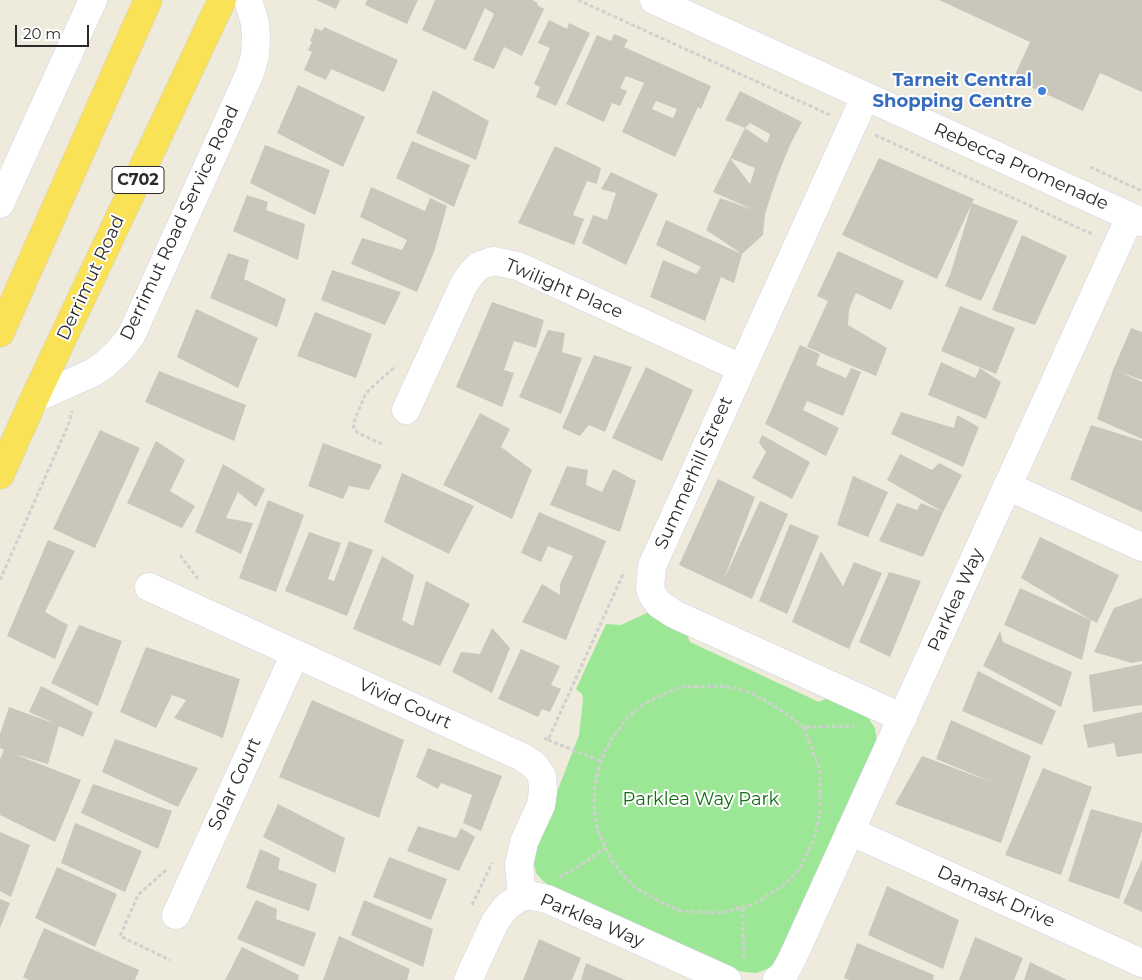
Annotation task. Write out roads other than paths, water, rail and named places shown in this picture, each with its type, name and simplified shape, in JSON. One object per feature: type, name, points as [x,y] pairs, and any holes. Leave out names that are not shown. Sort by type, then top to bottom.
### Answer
[{"type":"highway","points":[[0,333],[148,0]]},
{"type":"highway","name":"Derrimut Road","points":[[0,476],[34,399],[222,0]]},
{"type":"street","points":[[0,204],[93,0]]},
{"type":"street","name":"Derrimut Road Service Road","points":[[34,399],[78,380],[104,365],[131,336],[250,73],[255,55],[256,38],[255,23],[248,0]]},
{"type":"street","name":"Rebecca Promenade","points":[[654,0],[1136,220]]},
{"type":"street","name":"Summerhill Street","points":[[866,96],[652,566],[650,588],[659,604],[674,614],[903,718]]},
{"type":"street","name":"Parklea Way","points":[[777,980],[784,974],[793,957],[1007,486],[1136,220]]},
{"type":"street","name":"Twilight Place","points":[[406,410],[464,284],[480,266],[493,261],[518,266],[741,368]]},
{"type":"street","points":[[1007,486],[1142,547]]},
{"type":"street","name":"Vivid Court","points":[[148,587],[522,757],[534,765],[542,776],[543,791],[541,805],[524,842],[520,865],[522,896]]},
{"type":"street","name":"Solar Court","points":[[176,915],[294,654]]},
{"type":"street","name":"Damask Drive","points":[[850,831],[1142,963]]},
{"type":"street","name":"Parklea Way","points":[[468,980],[495,922],[506,907],[522,896],[533,896],[547,900],[736,975]]},
{"type":"place","name":"Tarneit Central Shopping Centre","points":[[1042,91]]},
{"type":"park label","name":"Parklea Way Park","points":[[701,800]]}]
